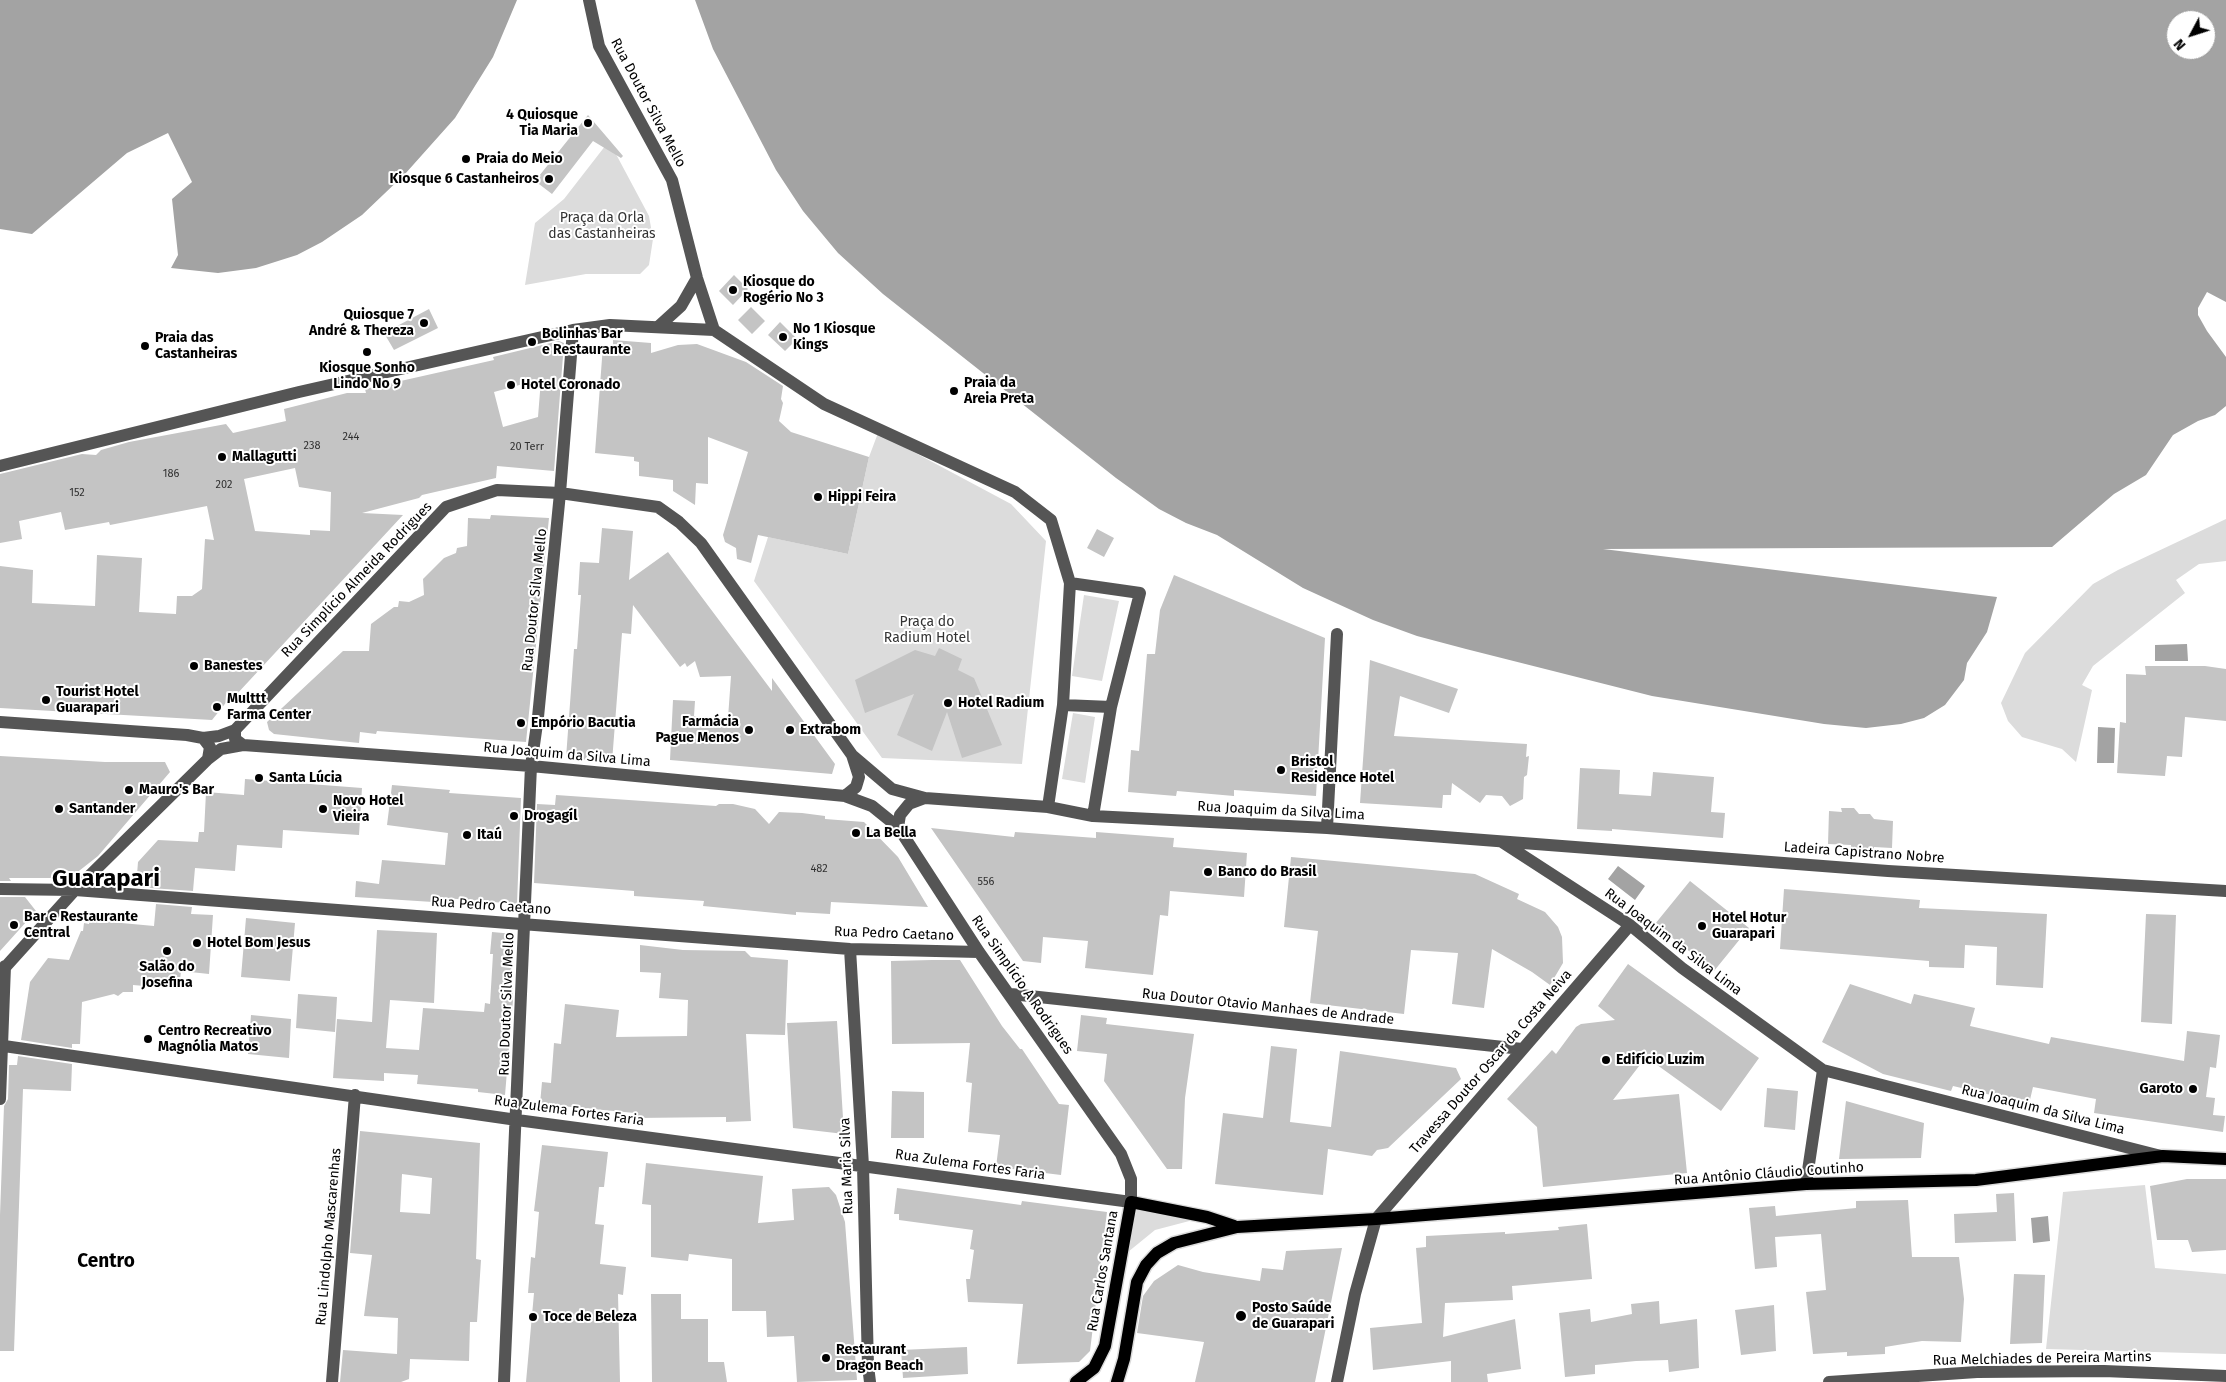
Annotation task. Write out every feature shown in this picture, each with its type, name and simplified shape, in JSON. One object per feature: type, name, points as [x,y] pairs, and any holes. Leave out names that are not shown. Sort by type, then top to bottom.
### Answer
[{"type":"main road","name":"Rua Antônio Cláudio Coutinho","points":[[1376,1219],[1806,1184],[1976,1180],[2163,1156],[2226,1159]]},
{"type":"main road","name":"Rua Carlos Santana","points":[[1076,1382],[1094,1368],[1105,1346],[1131,1202],[1207,1217],[1237,1227]]},
{"type":"main road","name":"Rua Carlos Santana","points":[[1117,1382],[1124,1359],[1137,1282],[1146,1264],[1157,1253],[1174,1243],[1237,1227],[1376,1219]]},
{"type":"street","name":"Rua Doutor Silva Mello","points":[[589,0],[600,46],[672,180],[697,278],[714,330]]},
{"type":"street","points":[[659,326],[681,306],[697,278]]},
{"type":"street","points":[[0,466],[299,392],[573,330],[610,325],[714,330],[824,404],[1015,492],[1052,520],[1070,583],[1063,705],[1048,807]]},
{"type":"street","name":"Rua Doutor Silva Mello","points":[[504,1382],[531,766],[538,717],[560,493],[573,330]]},
{"type":"street","name":"Rua Simplício Almeida Rodrigues","points":[[235,730],[446,507],[497,490],[560,493],[658,506],[679,522],[701,543],[852,755]]},
{"type":"street","points":[[1070,583],[1140,593],[1111,707],[1093,816]]},
{"type":"street","points":[[1327,828],[1337,634]]},
{"type":"street","points":[[1063,705],[1111,707]]},
{"type":"street","points":[[0,722],[70,725],[203,738],[219,736],[235,730],[235,739],[243,745]]},
{"type":"street","points":[[203,738],[210,747],[208,758]]},
{"type":"street","name":"Rua Joaquim da Silva Lima","points":[[2,968],[75,890],[208,758],[221,749],[243,745],[531,766],[845,796],[872,806],[898,828]]},
{"type":"street","points":[[845,796],[856,787],[859,777],[852,755]]},
{"type":"street","name":"Rua Joaquim da Silva Lima","points":[[852,755],[892,789],[925,798],[1048,807],[1093,816],[1327,828],[1500,841],[1630,925],[1682,968],[1823,1070],[2163,1156]]},
{"type":"street","points":[[898,828],[900,815],[908,804],[925,798]]},
{"type":"street","name":"Rua Simplício A Rodrigues","points":[[898,828],[979,952],[1011,994],[1120,1154],[1131,1179],[1131,1202]]},
{"type":"street","name":"Ladeira Capistrano Nobre","points":[[1500,841],[1888,871],[2226,891]]},
{"type":"street","name":"Rua Pedro Caetano","points":[[0,889],[75,890],[525,923],[850,950],[979,952]]},
{"type":"street","name":"Travessa Doutor Oscar da Costa Neiva","points":[[1376,1219],[1630,925]]},
{"type":"street","name":"Rua Maria Silva","points":[[850,950],[864,1166],[868,1366],[870,1382]]},
{"type":"street","points":[[0,1099],[4,1046],[2,968]]},
{"type":"street","name":"Rua Doutor Otavio Manhaes de Andrade","points":[[1011,994],[1522,1049]]},
{"type":"street","name":"Rua Zulema Fortes Faria","points":[[4,1046],[355,1095],[516,1120],[1131,1202]]},
{"type":"street","points":[[1806,1184],[1823,1070]]},
{"type":"street","name":"Rua Lindolpho Mascarenhas","points":[[332,1382],[355,1095]]},
{"type":"street","points":[[1336,1382],[1355,1294],[1376,1219]]},
{"type":"street","name":"Rua Melchiades de Pereira Martins","points":[[1829,1382],[2104,1372],[2226,1376]]},
{"type":"green space","name":"Praça da Orla das Castanheiras","points":[[609,141],[649,216],[653,239],[649,265],[640,274],[586,274],[525,285],[535,223],[564,199]]},
{"type":"green space","name":"Praça do Radium Hotel","points":[[878,433],[1011,504],[1046,541],[1022,764],[882,758],[754,581],[768,537],[848,554],[869,457]]},
{"type":"green space","points":[[2226,519],[2226,561],[2199,564],[2176,580],[2185,593],[2093,666],[2082,685],[2092,690],[2076,762],[2062,749],[2022,737],[2008,721],[2001,703],[2025,653],[2093,584],[2118,570]]},
{"type":"green space","points":[[1084,595],[1119,601],[1102,681],[1072,676]]},
{"type":"green space","points":[[1073,713],[1095,717],[1085,783],[1062,779]]},
{"type":"green space","points":[[2145,1185],[2155,1268],[2226,1274],[2226,1354],[2046,1349],[2063,1192]]},
{"type":"green space","points":[[1137,1210],[1197,1219],[1155,1230],[1128,1252]]},
{"type":"shaded area","points":[[0,0],[517,0],[493,57],[455,118],[405,174],[362,215],[322,242],[297,255],[256,268],[218,273],[171,268],[178,255],[172,199],[192,182],[168,133],[127,153],[32,234],[0,229]]},
{"type":"shaded area","points":[[695,0],[2226,0],[2226,302],[2207,292],[2198,308],[2198,315],[2226,357],[2226,406],[2215,415],[2198,421],[2173,435],[2146,475],[2114,494],[2052,547],[1603,549],[1997,597],[1987,632],[1967,663],[1964,680],[1945,705],[1924,718],[1901,724],[1866,728],[1824,724],[1652,696],[1466,649],[1417,636],[1373,620],[1303,588],[1217,535],[1186,523],[1159,509],[1116,478],[883,294],[838,253],[803,211],[776,170],[713,49]]},
{"type":"shaded area","points":[[2187,644],[2188,661],[2155,661],[2155,645]]},
{"type":"shaded area","points":[[2098,727],[2115,728],[2114,763],[2097,763]]},
{"type":"shaded area","points":[[1618,866],[1645,886],[1635,900],[1608,879]]},
{"type":"shaded area","points":[[2048,1216],[2050,1241],[2033,1243],[2031,1218]]},
{"type":"building","points":[[588,115],[623,156],[621,158],[593,141],[552,194],[535,181]]},
{"type":"building","name":"Kiosque do Rogério No 3","points":[[734,275],[748,289],[733,305],[719,291]]},
{"type":"building","points":[[751,307],[765,321],[752,334],[738,320]]},
{"type":"building","points":[[429,309],[438,328],[394,350],[384,333]]},
{"type":"building","name":"No 1 Kiosque Kings","points":[[780,322],[797,339],[785,351],[768,335]]},
{"type":"building","points":[[613,340],[651,343],[651,353],[678,345],[697,344],[746,362],[783,386],[781,399],[783,403],[779,421],[791,432],[869,457],[848,554],[758,535],[751,563],[737,559],[736,548],[725,542],[723,535],[748,452],[708,437],[708,484],[696,483],[695,505],[673,491],[673,480],[639,476],[639,462],[634,461],[634,457],[595,453],[603,345],[613,346]]},
{"type":"building","points":[[559,341],[564,343],[554,471],[497,466],[496,478],[422,495],[419,498],[362,513],[403,515],[236,695],[232,695],[212,720],[0,708],[0,566],[33,570],[32,603],[95,606],[97,555],[142,558],[139,612],[176,614],[177,596],[192,596],[202,589],[205,539],[214,540],[207,506],[110,525],[109,522],[65,530],[61,512],[19,521],[22,539],[0,543],[0,474],[82,454],[96,455],[101,450],[129,442],[226,424],[233,433],[286,421],[284,409],[347,393],[366,393],[365,389],[494,360],[493,357]],"holes":[[[541,379],[538,417],[503,427],[494,392]],[[295,468],[299,487],[331,492],[330,531],[310,530],[310,535],[255,531],[244,479]]]},
{"type":"building","points":[[491,515],[549,518],[526,742],[377,731],[376,734],[360,732],[359,743],[274,734],[269,730],[267,722],[343,651],[369,651],[371,624],[394,607],[398,607],[399,601],[409,602],[424,595],[423,579],[444,558],[456,553],[457,548],[467,546],[468,518],[490,519]]},
{"type":"building","points":[[602,528],[633,531],[629,580],[668,552],[772,691],[772,678],[835,764],[832,774],[670,760],[673,700],[695,701],[694,716],[728,718],[731,676],[700,677],[695,661],[687,667],[685,663],[680,667],[633,605],[631,634],[622,633],[612,762],[566,758],[574,649],[577,649],[581,595],[578,595],[580,562],[599,563]]},
{"type":"building","points":[[1097,529],[1114,538],[1104,557],[1087,548]]},
{"type":"building","points":[[1174,575],[1325,638],[1316,796],[1234,790],[1234,796],[1177,791],[1176,796],[1128,792],[1131,750],[1139,751],[1147,654],[1155,654],[1160,610]]},
{"type":"building","name":"Hotel Radium","points":[[939,648],[962,659],[958,670],[974,678],[1002,745],[962,758],[947,712],[932,751],[897,735],[914,694],[865,713],[855,680],[915,650],[935,656]]},
{"type":"building","points":[[1370,660],[1458,689],[1449,713],[1400,696],[1394,736],[1527,744],[1526,757],[1529,756],[1527,775],[1524,777],[1523,799],[1510,806],[1502,796],[1486,795],[1480,803],[1452,783],[1451,795],[1443,795],[1442,808],[1360,803]]},
{"type":"building","points":[[2145,666],[2205,666],[2226,669],[2226,721],[2185,717],[2182,757],[2167,756],[2165,776],[2117,773],[2120,722],[2126,723],[2126,674],[2146,675]]},
{"type":"building","name":"Santander","points":[[0,756],[105,762],[165,762],[170,772],[98,856],[70,878],[9,878],[11,881],[0,881]]},
{"type":"building","points":[[1580,768],[1620,770],[1619,794],[1651,796],[1653,772],[1714,777],[1711,812],[1725,813],[1723,838],[1612,829],[1612,831],[1577,829]]},
{"type":"building","points":[[245,779],[362,788],[359,835],[283,830],[282,848],[237,845],[235,871],[195,868],[193,891],[136,887],[138,862],[158,840],[198,842],[199,832],[204,832],[206,792],[244,795]]},
{"type":"building","points":[[392,785],[450,790],[449,793],[521,798],[517,904],[433,897],[433,902],[355,897],[356,881],[379,884],[382,860],[445,865],[448,833],[387,825]]},
{"type":"building","points":[[556,795],[716,806],[719,804],[733,804],[755,809],[769,824],[779,812],[802,813],[825,816],[825,819],[864,822],[898,857],[928,907],[831,902],[830,914],[796,912],[796,915],[703,906],[704,901],[634,896],[634,891],[534,883],[537,804],[555,805]]},
{"type":"building","points":[[1841,808],[1854,808],[1859,814],[1870,814],[1874,819],[1893,821],[1892,848],[1874,847],[1874,853],[1851,851],[1851,845],[1828,844],[1829,811],[1842,812]]},
{"type":"building","points":[[931,828],[1014,837],[1015,832],[1096,838],[1096,832],[1174,838],[1173,847],[1247,853],[1244,897],[1170,891],[1168,916],[1160,915],[1153,975],[1085,968],[1088,941],[1043,937],[1041,963],[1023,961]]},
{"type":"building","points":[[1291,857],[1475,874],[1519,894],[1517,899],[1545,912],[1558,927],[1562,937],[1563,963],[1550,985],[1532,972],[1492,949],[1484,1008],[1452,1004],[1458,953],[1411,950],[1404,1014],[1310,1003],[1318,931],[1284,927]]},
{"type":"building","name":"Hotel Hotur Guarapari","points":[[1690,881],[1749,928],[1714,971],[1655,924]]},
{"type":"building","points":[[1784,889],[1920,900],[1919,908],[2047,914],[2043,988],[1996,985],[1997,947],[1965,945],[1964,968],[1929,967],[1929,961],[1780,949]]},
{"type":"building","points":[[0,897],[25,897],[36,911],[0,951]]},
{"type":"building","points":[[156,904],[192,907],[191,914],[213,915],[209,974],[181,971],[179,989],[133,985],[133,992],[123,992],[118,996],[114,994],[82,1002],[80,1044],[72,1044],[72,1048],[21,1040],[30,982],[48,958],[69,960],[81,931],[83,931],[84,923],[89,924],[89,920],[154,926]]},
{"type":"building","points":[[2146,914],[2176,915],[2172,1024],[2141,1022]]},
{"type":"building","points":[[246,918],[295,923],[290,981],[241,977]]},
{"type":"building","points":[[377,930],[437,933],[434,1003],[390,1000],[386,1048],[419,1050],[423,1008],[484,1012],[485,1003],[490,1004],[493,954],[490,954],[492,932],[514,934],[510,985],[513,985],[513,1000],[505,1095],[478,1092],[478,1089],[417,1084],[418,1075],[384,1073],[384,1081],[333,1078],[337,1019],[372,1022]]},
{"type":"building","points":[[640,945],[683,950],[745,951],[751,957],[788,960],[785,1035],[746,1034],[751,1121],[726,1122],[726,1117],[635,1118],[635,1113],[540,1104],[542,1082],[551,1083],[554,1043],[561,1044],[565,1004],[619,1010],[616,1037],[687,1036],[688,1000],[659,998],[661,973],[640,972]]},
{"type":"building","points":[[960,960],[1002,1026],[1020,1049],[1022,1049],[1059,1104],[1069,1105],[1061,1175],[996,1167],[1000,1135],[968,1132],[972,1083],[966,1082],[970,1043],[892,1044],[891,961]]},
{"type":"building","points":[[1628,964],[1759,1058],[1721,1111],[1646,1057],[1613,1100],[1679,1094],[1687,1173],[1543,1187],[1537,1127],[1507,1099],[1552,1050],[1556,1054],[1576,1027],[1581,1024],[1615,1020],[1598,1006]]},
{"type":"building","points":[[1850,984],[1911,1004],[1914,994],[1975,1008],[1970,1026],[2049,1044],[2051,1037],[2184,1061],[2187,1031],[2220,1035],[2216,1068],[2210,1067],[2206,1097],[2215,1098],[2213,1115],[2225,1116],[2223,1132],[2094,1113],[2096,1099],[2033,1087],[2029,1104],[1953,1086],[1951,1091],[1883,1074],[1822,1042]]},
{"type":"building","points":[[298,994],[337,997],[335,1032],[296,1028]]},
{"type":"building","points":[[251,1015],[291,1019],[289,1058],[248,1054]]},
{"type":"building","points":[[1081,1015],[1107,1018],[1106,1024],[1194,1034],[1185,1098],[1182,1169],[1167,1169],[1104,1081],[1107,1054],[1077,1051]]},
{"type":"building","points":[[837,1021],[844,1134],[793,1128],[787,1023]]},
{"type":"building","points":[[1271,1046],[1297,1049],[1290,1122],[1331,1127],[1340,1051],[1456,1068],[1461,1079],[1388,1148],[1377,1150],[1372,1156],[1328,1149],[1323,1195],[1215,1184],[1223,1113],[1263,1118]]},
{"type":"building","points":[[18,1056],[72,1064],[71,1091],[23,1089],[14,1351],[0,1351],[0,1215],[4,1106],[8,1099],[9,1065],[17,1065]]},
{"type":"building","points":[[1767,1088],[1798,1091],[1795,1130],[1764,1127]]},
{"type":"building","points":[[892,1091],[924,1092],[924,1138],[891,1138]]},
{"type":"building","points":[[1846,1101],[1924,1123],[1921,1158],[1839,1159]]},
{"type":"building","points":[[360,1131],[480,1143],[476,1259],[481,1260],[477,1322],[470,1322],[469,1361],[410,1359],[409,1379],[401,1382],[340,1382],[343,1350],[397,1354],[398,1318],[364,1316],[372,1255],[350,1253]],"holes":[[[402,1174],[432,1178],[430,1214],[400,1212]]]},
{"type":"building","points":[[542,1145],[608,1152],[604,1187],[599,1187],[595,1224],[604,1225],[600,1264],[626,1267],[623,1295],[618,1294],[620,1382],[526,1382],[534,1293],[528,1293],[531,1257],[535,1258],[539,1212],[534,1211]]},
{"type":"building","points":[[646,1163],[763,1176],[758,1223],[794,1220],[792,1189],[829,1187],[836,1195],[845,1222],[857,1380],[797,1382],[794,1336],[767,1337],[766,1311],[732,1311],[732,1259],[689,1254],[688,1261],[651,1257],[651,1205],[642,1204]]},
{"type":"building","points":[[2187,1179],[2226,1179],[2226,1250],[2192,1252],[2188,1240],[2157,1240],[2150,1186]]},
{"type":"building","points":[[897,1188],[1021,1205],[1022,1201],[1107,1212],[1090,1351],[1079,1362],[1017,1364],[1023,1304],[968,1302],[966,1279],[970,1279],[974,1250],[970,1249],[973,1230],[899,1220],[899,1214],[894,1214]]},
{"type":"building","points":[[2014,1193],[2016,1241],[1955,1243],[1954,1214],[1997,1212],[1996,1194]]},
{"type":"building","points":[[1908,1200],[1912,1257],[1959,1257],[1964,1299],[1961,1342],[1922,1341],[1885,1347],[1885,1354],[1847,1356],[1847,1352],[1813,1354],[1806,1292],[1826,1290],[1821,1234],[1775,1237],[1777,1267],[1755,1269],[1749,1208],[1775,1206],[1776,1216],[1856,1208],[1856,1201]]},
{"type":"building","points":[[1587,1224],[1592,1279],[1512,1286],[1513,1300],[1445,1303],[1443,1337],[1515,1319],[1521,1369],[1487,1374],[1488,1382],[1451,1382],[1451,1361],[1373,1370],[1370,1328],[1422,1323],[1416,1248],[1426,1247],[1426,1236],[1505,1232],[1505,1234],[1559,1230],[1558,1227]]},
{"type":"building","points":[[1342,1248],[1315,1382],[1195,1382],[1204,1342],[1137,1333],[1143,1296],[1154,1281],[1178,1265],[1203,1272],[1260,1281],[1262,1268],[1283,1270],[1286,1251]]},
{"type":"building","points":[[2014,1274],[2045,1275],[2042,1343],[2010,1344]]},
{"type":"building","points":[[651,1294],[681,1294],[681,1319],[708,1319],[708,1362],[724,1362],[727,1382],[652,1382]]},
{"type":"building","points":[[1659,1301],[1660,1324],[1697,1319],[1699,1368],[1669,1372],[1668,1360],[1636,1361],[1595,1365],[1595,1374],[1565,1377],[1559,1313],[1590,1309],[1591,1322],[1632,1314],[1631,1304]]},
{"type":"building","points":[[1774,1305],[1776,1351],[1741,1355],[1735,1310]]},
{"type":"building","points":[[967,1347],[968,1374],[903,1378],[901,1350]]},
{"type":"place","name":"4 Quiosque Tia Maria","points":[[588,123]]},
{"type":"place","name":"Praia do Meio","points":[[466,159]]},
{"type":"place","name":"Kiosque 6 Castanheiros","points":[[549,179]]},
{"type":"place","name":"Kiosque do Rogério No 3","points":[[733,290]]},
{"type":"place","name":"Quiosque 7 André & Thereza","points":[[424,323]]},
{"type":"place","name":"No 1 Kiosque Kings","points":[[783,337]]},
{"type":"place","name":"Bolinhas Bar e Restaurante","points":[[532,342]]},
{"type":"place","name":"Praia das Castanheiras","points":[[145,346]]},
{"type":"place","name":"Kiosque Sonho Lindo No 9","points":[[367,352]]},
{"type":"place","name":"Hotel Coronado","points":[[511,385]]},
{"type":"place","name":"Praia da Areia Preta","points":[[954,391]]},
{"type":"place","name":"Mallagutti","points":[[222,457]]},
{"type":"place","name":"Hippi Feira","points":[[818,497]]},
{"type":"place","name":"Banestes","points":[[194,666]]},
{"type":"place","name":"Tourist Hotel Guarapari","points":[[46,700]]},
{"type":"place","name":"Hotel Radium","points":[[948,703]]},
{"type":"place","name":"Multtt Farma Center","points":[[217,707]]},
{"type":"place","name":"Empório Bacutia","points":[[521,723]]},
{"type":"place","name":"Farmácia Pague Menos","points":[[749,730]]},
{"type":"place","name":"Extrabom","points":[[790,730]]},
{"type":"place","name":"Bristol Residence Hotel","points":[[1281,770]]},
{"type":"place","name":"Santa Lúcia","points":[[259,778]]},
{"type":"place","name":"Mauro's Bar","points":[[129,790]]},
{"type":"place","name":"Santander","points":[[59,809]]},
{"type":"place","name":"Novo Hotel Vieira","points":[[323,809]]},
{"type":"place","name":"Drogagíl","points":[[514,816]]},
{"type":"place","name":"La Bella","points":[[856,833]]},
{"type":"place","name":"Itaú","points":[[467,835]]},
{"type":"place","name":"Banco do Brasil","points":[[1208,872]]},
{"type":"place","name":"Bar e Restaurante Central","points":[[14,925]]},
{"type":"place","name":"Hotel Hotur Guarapari","points":[[1702,926]]},
{"type":"place","name":"Hotel Bom Jesus","points":[[197,943]]},
{"type":"place","name":"Salão do Josefina","points":[[167,951]]},
{"type":"place","name":"Centro Recreativo Magnólia Matos","points":[[148,1039]]},
{"type":"place","name":"Edifício Luzim","points":[[1606,1060]]},
{"type":"place","name":"Garoto","points":[[2193,1089]]},
{"type":"place","name":"Posto Saúde de Guarapari","points":[[1241,1316]]},
{"type":"place","name":"Toce de Beleza","points":[[533,1317]]},
{"type":"place","name":"Restaurant Dragon Beach","points":[[826,1358]]},
{"type":"district","name":"Guarapari","points":[[106,879]]},
{"type":"district","name":"Centro","points":[[106,1262]]}]
